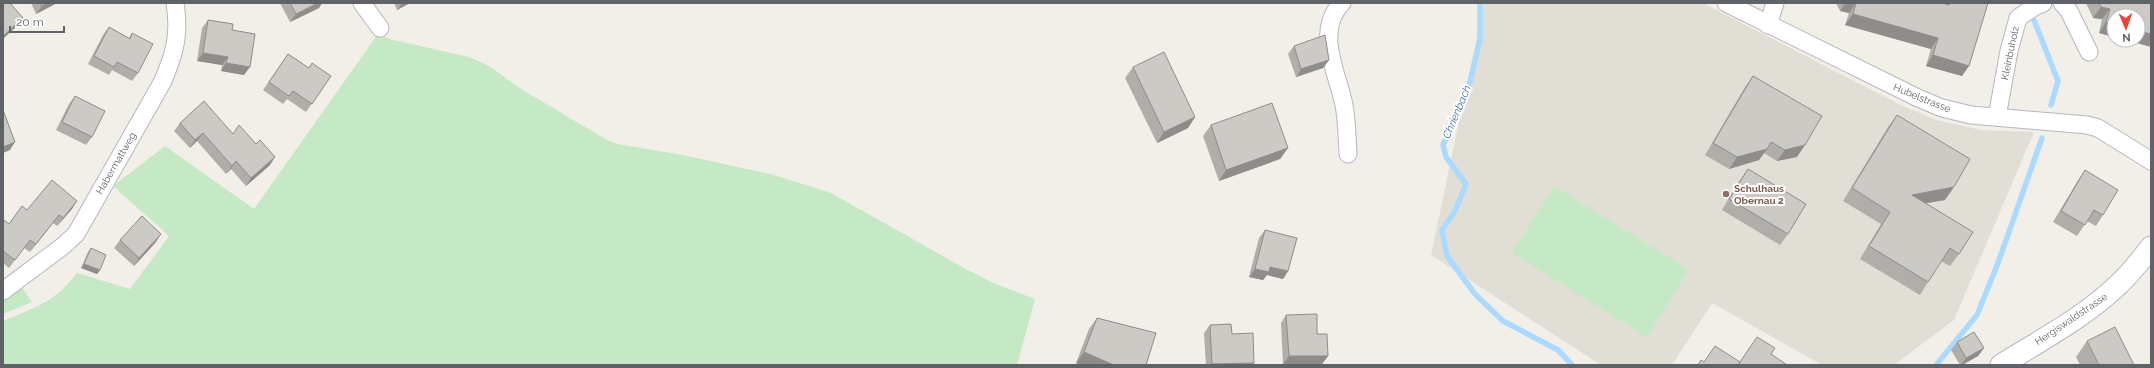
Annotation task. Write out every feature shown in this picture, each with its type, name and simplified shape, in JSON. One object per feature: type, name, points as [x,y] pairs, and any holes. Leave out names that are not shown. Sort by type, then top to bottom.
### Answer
[{"type":"street","name":"Habermattweg","points":[[3,291],[63,246],[76,234],[163,81],[172,58],[178,26],[175,3]]},
{"type":"street","points":[[362,3],[380,28]]},
{"type":"street","points":[[1342,3],[1332,21],[1329,39],[1331,63],[1344,106],[1348,154]]},
{"type":"street","name":"Hubelstrasse","points":[[1726,3],[1768,25],[1930,103],[1971,115],[2072,123],[2098,128],[2151,160]]},
{"type":"street","points":[[1768,25],[1775,3]]},
{"type":"street","name":"Kleinbuholz","points":[[1997,118],[2009,51],[2018,18],[2034,7],[2043,3]]},
{"type":"street","points":[[2062,3],[2069,11],[2089,52]]},
{"type":"street","name":"Hergiswaldstrasse","points":[[2000,365],[2080,315],[2107,295],[2131,272],[2151,247]]},
{"type":"shaded area","name":"Schulhaus Obernau 2","points":[[1484,3],[1703,3],[1903,106],[1936,120],[1981,130],[2034,132],[1954,320],[1894,365],[1822,365],[1712,303],[1672,365],[1601,365],[1431,255]]},
{"type":"green space","points":[[378,34],[393,40],[469,57],[489,66],[521,89],[607,140],[617,144],[683,155],[774,175],[831,193],[964,268],[993,283],[1035,299],[1017,365],[3,365],[3,321],[35,308],[52,298],[69,283],[77,273],[130,289],[169,236],[113,186],[165,146],[254,209]]},
{"type":"green space","points":[[1554,186],[1689,270],[1647,337],[1512,253]]},
{"type":"green space","points":[[17,288],[23,289],[32,302],[3,314],[3,298]]},
{"type":"building","points":[[3,3],[10,3],[23,18],[3,36]]},
{"type":"building","points":[[40,3],[47,3],[42,6]]},
{"type":"building","points":[[290,3],[318,3],[296,14]]},
{"type":"building","points":[[1856,3],[1942,3],[1949,5],[1949,3],[1988,3],[1969,66],[1933,55],[1938,38],[1853,14]]},
{"type":"building","points":[[2099,3],[2151,3],[2151,34],[2146,33],[2146,8],[2101,7]]},
{"type":"building","points":[[208,20],[233,24],[232,30],[255,34],[250,67],[226,63],[228,57],[203,53]]},
{"type":"building","points":[[109,27],[130,39],[132,33],[153,44],[138,73],[117,62],[114,67],[94,56]]},
{"type":"building","points":[[1325,35],[1329,60],[1301,69],[1294,46]]},
{"type":"building","points":[[1164,52],[1195,117],[1164,132],[1133,67]]},
{"type":"building","points":[[288,54],[309,68],[312,63],[331,76],[312,104],[293,91],[289,96],[269,82]]},
{"type":"building","points":[[1753,76],[1822,116],[1805,145],[1785,150],[1771,142],[1767,149],[1737,157],[1713,143]]},
{"type":"building","points":[[75,96],[105,111],[92,137],[62,122]]},
{"type":"building","points":[[204,101],[233,134],[239,125],[256,144],[260,140],[275,157],[251,178],[236,161],[232,166],[203,133],[195,140],[180,123]]},
{"type":"building","points":[[1272,103],[1288,148],[1226,170],[1211,125]]},
{"type":"building","points":[[3,110],[15,142],[3,147]]},
{"type":"building","points":[[1897,115],[1970,159],[1954,187],[1912,195],[1973,232],[1959,254],[1950,248],[1928,282],[1869,246],[1890,212],[1852,188]]},
{"type":"building","points":[[1748,169],[1806,204],[1788,234],[1729,199]]},
{"type":"building","points":[[2085,170],[2118,190],[2103,215],[2094,210],[2085,225],[2061,211]]},
{"type":"building","points":[[52,180],[77,201],[63,218],[59,215],[36,244],[30,240],[15,260],[3,251],[3,221],[4,220],[9,224],[22,206],[27,210]]},
{"type":"building","points":[[142,216],[161,234],[139,258],[120,240]]},
{"type":"building","points":[[1265,230],[1297,238],[1288,271],[1270,267],[1269,272],[1255,269]]},
{"type":"building","points":[[91,248],[106,255],[100,270],[84,264]]},
{"type":"building","points":[[1317,314],[1317,334],[1327,334],[1328,356],[1289,356],[1286,315]]},
{"type":"building","points":[[1097,318],[1156,333],[1146,365],[1114,365],[1084,352]]},
{"type":"building","points":[[1231,324],[1232,334],[1253,333],[1254,363],[1212,364],[1210,325]]},
{"type":"building","points":[[2115,327],[2134,365],[2099,365],[2087,341]]},
{"type":"building","points":[[1974,332],[1984,348],[1966,358],[1957,342]]},
{"type":"building","points":[[1757,337],[1775,348],[1771,354],[1787,365],[1738,365]]},
{"type":"building","points":[[1715,346],[1740,362],[1738,365],[1698,365],[1701,360],[1704,362]]},
{"type":"waterway","name":"Chrienbach","points":[[1480,3],[1480,40],[1468,90],[1443,145],[1446,157],[1466,184],[1455,211],[1442,230],[1447,256],[1475,294],[1503,321],[1558,350],[1572,365]]},
{"type":"waterway","points":[[2034,20],[2058,81],[2051,105]]},
{"type":"waterway","points":[[1936,365],[1977,315],[1998,263],[2042,138]]},
{"type":"place","name":"Schulhaus Obernau 2","points":[[1726,194]]}]
